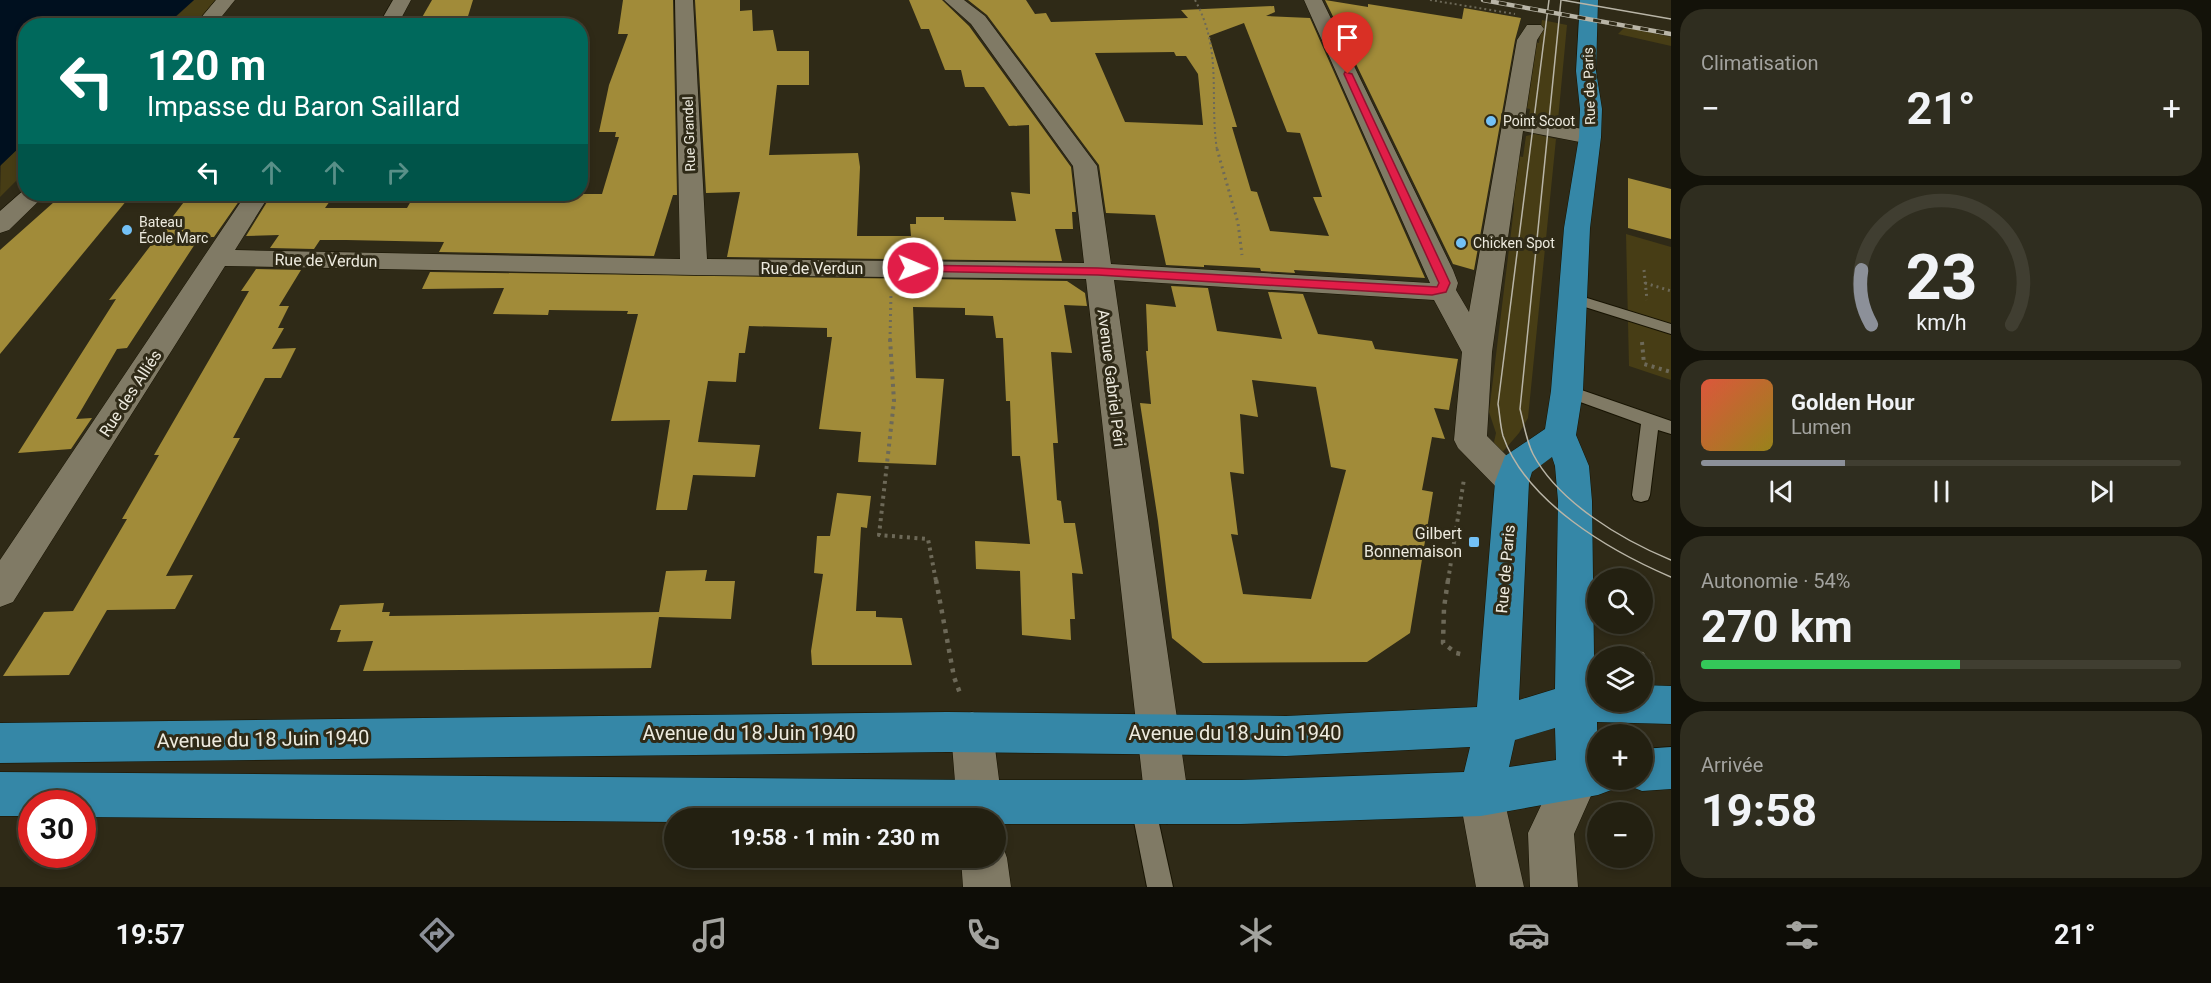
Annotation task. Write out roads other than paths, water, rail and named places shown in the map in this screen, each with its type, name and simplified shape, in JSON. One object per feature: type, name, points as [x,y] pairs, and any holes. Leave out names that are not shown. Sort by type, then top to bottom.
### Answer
[{"type":"main road","name":"Rue de Paris","points":[[1481,794],[1497,726],[1500,642],[1512,482],[1518,465],[1560,435],[1567,391],[1577,228],[1590,136],[1591,109],[1586,71],[1589,0]]},
{"type":"main road","points":[[1560,435],[1572,466],[1575,501],[1574,655],[1577,702],[1587,768]]},
{"type":"main road","name":"Avenue du 18 Juin 1940","points":[[0,743],[451,736],[972,732],[1286,736],[1497,726],[1577,702],[1671,705]]},
{"type":"main road","points":[[1653,769],[1671,768]]},
{"type":"main road","points":[[1006,810],[1154,802],[1382,799],[1481,794],[1587,775]]},
{"type":"main road","points":[[0,794],[808,808]]},
{"type":"street","points":[[209,18],[226,0]]},
{"type":"street","points":[[392,18],[402,0]]},
{"type":"street","name":"Rue Grandel","points":[[684,0],[694,267]]},
{"type":"street","name":"Avenue Gabriel Péri","points":[[953,0],[978,20],[1085,166],[1159,734],[1154,802]]},
{"type":"street","points":[[1314,0],[1439,270],[1444,283],[1442,290],[1477,352]]},
{"type":"street","points":[[1512,482],[1470,440],[1477,352],[1529,22]]},
{"type":"street","name":"Rue de Paris","points":[[1513,122],[1590,136]]},
{"type":"street","points":[[0,225],[26,201]]},
{"type":"street","name":"Rue des Alliés","points":[[0,591],[254,201]]},
{"type":"street","name":"Rue de Verdun","points":[[217,258],[694,267],[1098,271],[1432,292],[1442,290]]},
{"type":"street","points":[[972,732],[981,808]]},
{"type":"street","points":[[1554,887],[1551,833],[1587,777]]},
{"type":"street","points":[[1481,794],[1500,887]]},
{"type":"street","points":[[985,868],[987,887]]},
{"type":"lane","points":[[1574,299],[1671,329]]},
{"type":"lane","points":[[1567,391],[1671,428]]},
{"type":"lane","points":[[1641,495],[1650,421]]},
{"type":"lane","points":[[1154,802],[1160,887]]},
{"type":"water","points":[[0,0],[194,0],[174,18],[18,18],[18,149],[0,166]]},
{"type":"tram line","points":[[1549,0],[1498,404],[1502,432],[1514,460],[1530,482],[1550,503],[1597,538],[1671,577]]},
{"type":"tram line","points":[[1561,0],[1520,409],[1533,454],[1544,472],[1558,488],[1593,518],[1632,542],[1671,560]]},
{"type":"tram line","points":[[1562,0],[1671,19]]},
{"type":"railway","points":[[1483,0],[1671,34]]},
{"type":"place","name":"Point Scoot","points":[[1491,121]]},
{"type":"place","name":"Bateau École Marc","points":[[127,230]]},
{"type":"place","name":"Chicken Spot","points":[[1461,243]]},
{"type":"place","name":"Gilbert Bonnemaison","points":[[1474,542]]}]
